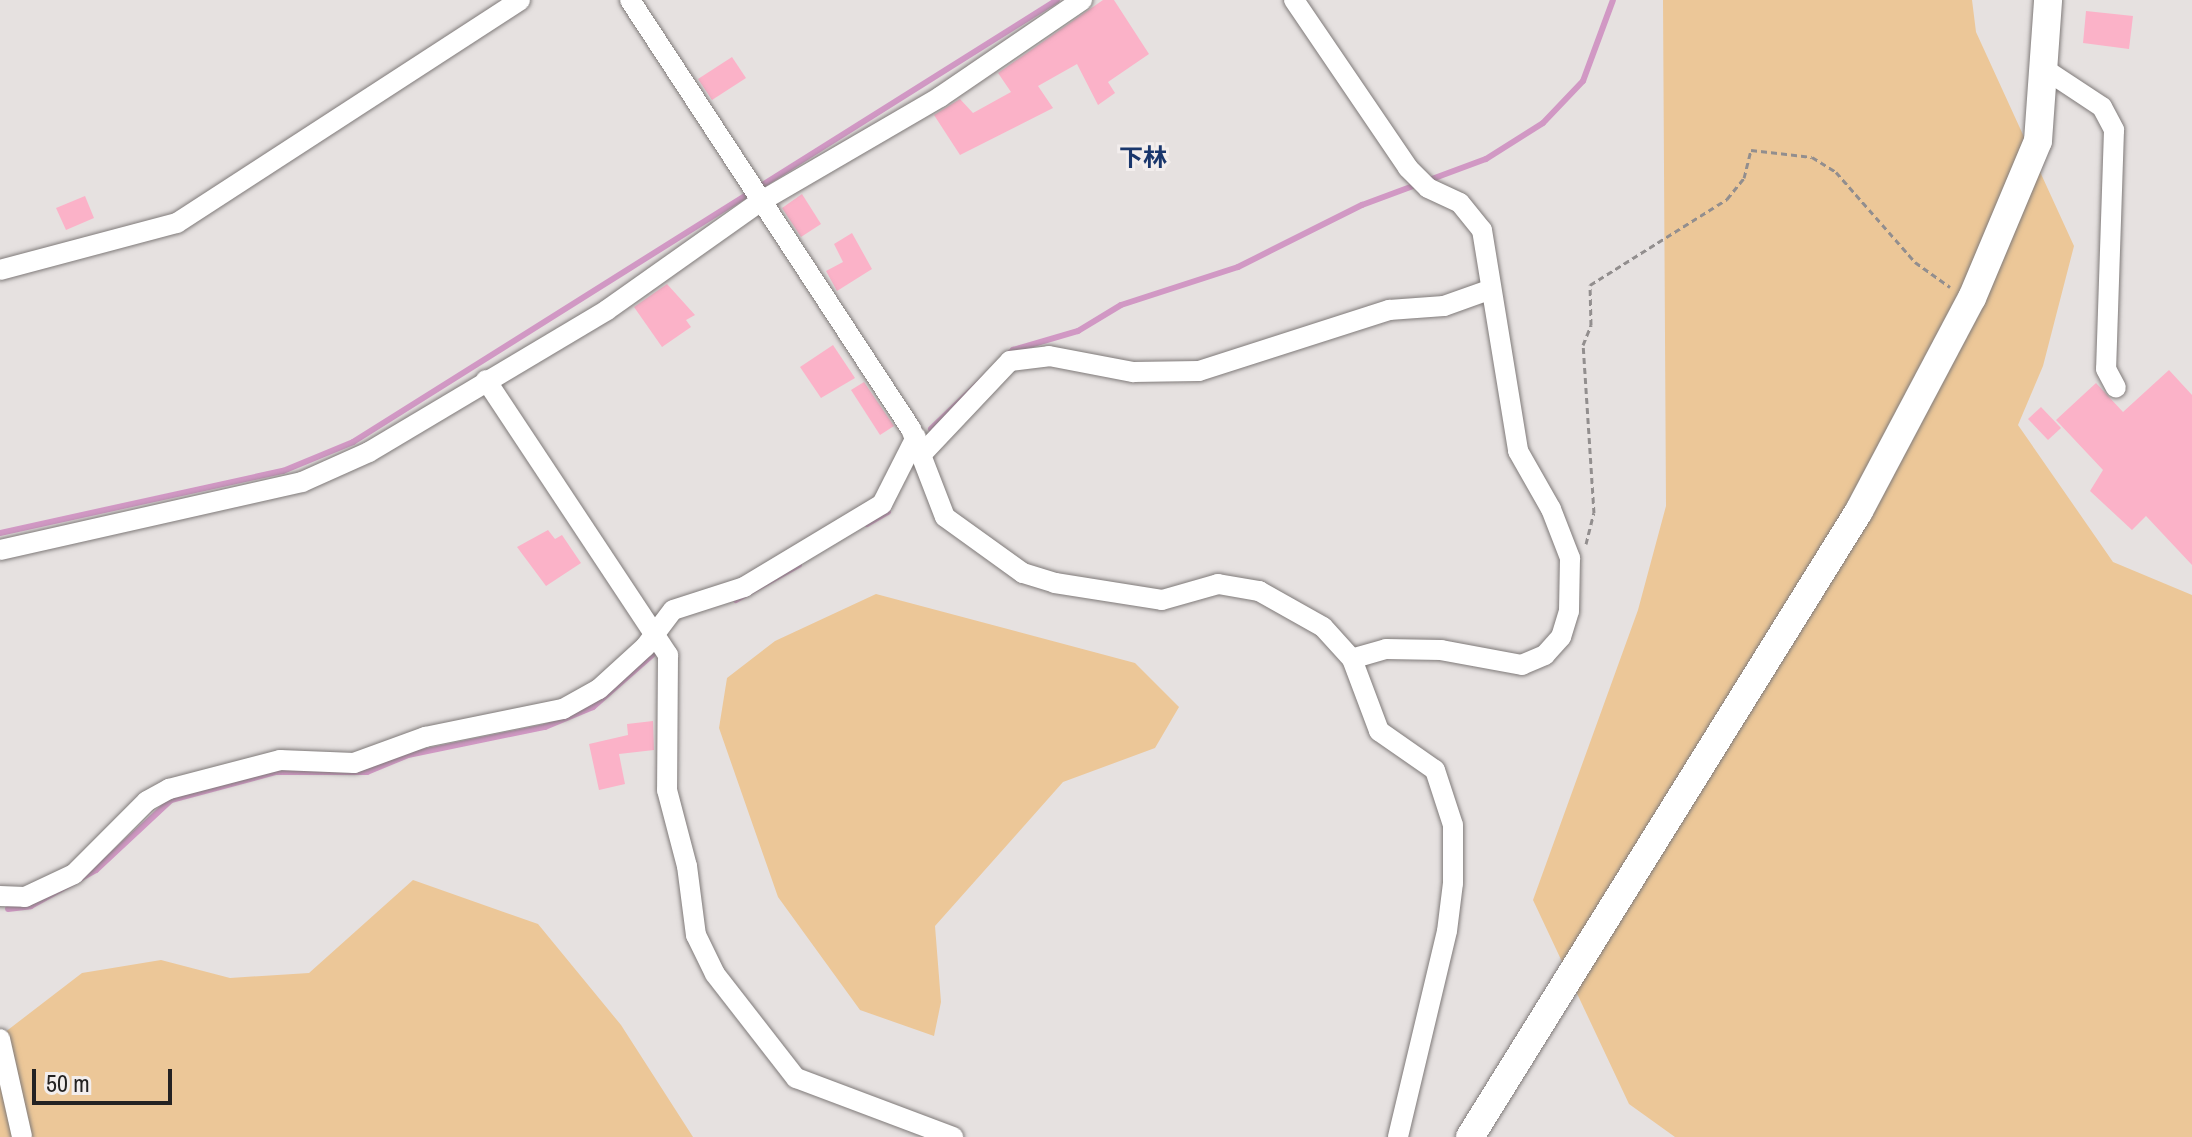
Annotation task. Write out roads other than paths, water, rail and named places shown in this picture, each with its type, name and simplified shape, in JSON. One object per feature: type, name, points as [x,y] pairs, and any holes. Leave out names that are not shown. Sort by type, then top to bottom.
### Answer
[{"type":"street","points":[[0,270],[177,223],[520,0]]},
{"type":"street","points":[[630,0],[753,195],[919,445],[945,517],[1023,573],[1162,600],[1240,583],[1323,627],[1352,659],[1379,731],[1435,770],[1453,825],[1447,931],[1398,1137]]},
{"type":"street","points":[[0,550],[302,482],[369,452],[607,310],[753,195],[940,97],[1082,0]]},
{"type":"street","points":[[1294,0],[1424,183],[1460,203],[1482,230],[1489,290],[1518,451],[1551,509],[1570,558],[1569,611],[1561,637],[1545,655],[1522,665],[1441,650],[1386,649],[1352,659]]},
{"type":"street","points":[[1470,1137],[1851,524],[1972,298],[2030,169],[2048,0]]},
{"type":"street","points":[[2043,68],[2102,107],[2114,130],[2106,369],[2116,388]]},
{"type":"street","points":[[0,896],[25,897],[74,874],[147,801],[169,789],[280,760],[354,763],[425,737],[534,719],[599,689],[659,641],[686,602],[744,587],[882,504],[919,445],[1010,361],[1049,356],[1133,372],[1199,371],[1389,310],[1444,306],[1489,290]]},
{"type":"street","points":[[486,380],[620,575],[659,641],[667,790],[687,866],[696,935],[715,974],[796,1078],[953,1137]]},
{"type":"street","points":[[0,1039],[22,1137]]},
{"type":"waterway","points":[[0,533],[283,471],[353,442],[1057,0]]},
{"type":"waterway","points":[[931,429],[1013,350],[1078,331],[1121,305],[1238,267],[1362,205],[1486,159],[1543,123],[1583,81],[1613,0]]},
{"type":"waterway","points":[[867,524],[888,512]]},
{"type":"waterway","points":[[736,600],[799,565]]},
{"type":"waterway","points":[[8,909],[31,906],[96,870],[171,800],[276,772],[367,772],[408,755],[545,727],[593,707],[660,648]]},
{"type":"district","name":"下林","points":[[1143,158]]}]
